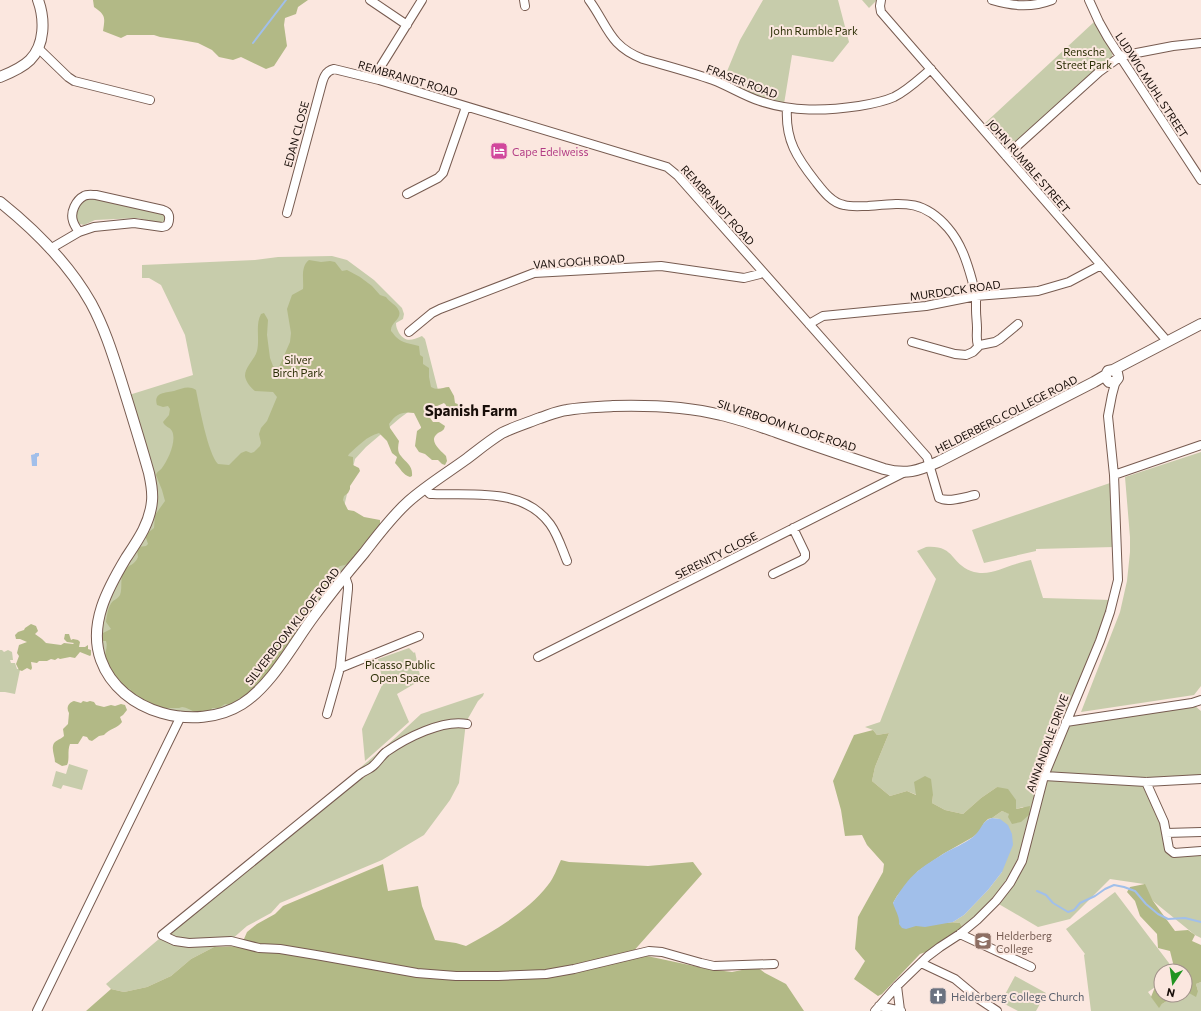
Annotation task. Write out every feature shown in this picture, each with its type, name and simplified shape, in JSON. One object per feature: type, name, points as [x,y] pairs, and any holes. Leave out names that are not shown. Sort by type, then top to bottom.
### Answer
[{"type":"street","points":[[0,77],[11,73],[30,61],[38,48],[42,33],[42,20],[41,7],[38,0]]},
{"type":"street","points":[[370,0],[407,25]]},
{"type":"street","points":[[379,80],[381,66],[422,0]]},
{"type":"street","name":"FRASER ROAD","points":[[589,0],[613,39],[633,55],[713,80],[751,98],[787,108],[816,110],[836,109],[881,102],[904,92],[931,70]]},
{"type":"street","points":[[992,0],[1006,4],[1023,6],[1039,4],[1052,0]]},
{"type":"street","name":"LUDWIG MUHL STREET","points":[[1089,0],[1099,22],[1201,180]]},
{"type":"street","name":"JOHN RUMBLE STREET","points":[[881,1],[881,12],[1167,341]]},
{"type":"street","points":[[1006,156],[1099,72],[1121,56],[1173,46],[1201,43]]},
{"type":"street","points":[[38,48],[74,81],[150,100]]},
{"type":"street","name":"REMBRANDT ROAD","points":[[336,69],[379,80],[667,167],[678,176],[927,457],[934,485],[940,498],[943,500],[975,495]]},
{"type":"street","name":"EDAN CLOSE","points":[[286,213],[323,82],[328,71],[336,69]]},
{"type":"street","points":[[407,194],[438,178],[443,173],[466,107]]},
{"type":"street","points":[[787,108],[787,122],[790,138],[796,154],[823,191],[834,200],[842,205],[853,207],[909,204],[922,208],[936,215],[949,229],[966,259],[976,296],[976,338],[978,346]]},
{"type":"street","points":[[50,249],[79,232],[98,226],[134,223],[164,227],[168,224],[170,217],[168,212],[164,210],[96,195],[86,195],[74,206],[73,211],[72,220],[79,232]]},
{"type":"street","name":"SILVERBOOM KLOOF ROAD","points":[[0,202],[24,222],[50,249],[68,269],[84,292],[104,330],[138,434],[152,486],[150,514],[141,536],[117,572],[102,607],[97,632],[101,659],[114,683],[134,701],[155,711],[181,716],[202,717],[223,713],[244,703],[256,693],[277,668],[313,617],[345,576],[409,501],[493,440],[511,429],[567,410],[636,405],[676,407],[723,415],[884,469],[903,473],[920,470],[929,466]]},
{"type":"street","name":"MURDOCK ROAD","points":[[809,324],[823,316],[926,306],[976,296],[1048,289],[1079,278],[1101,265]]},
{"type":"street","name":"VAN GOGH ROAD","points":[[409,332],[432,313],[440,309],[534,273],[661,266],[744,278],[763,272]]},
{"type":"street","points":[[912,342],[961,355],[973,352],[978,346],[995,342],[1018,324]]},
{"type":"street","name":"HELDERBERG COLLEGE ROAD","points":[[929,466],[1094,382],[1112,377],[1133,360],[1201,324]]},
{"type":"street","points":[[977,330],[984,336],[987,343]]},
{"type":"street","name":"ANNANDALE DRIVE","points":[[877,1009],[897,986],[921,963],[977,920],[996,901],[1010,884],[1022,861],[1044,776],[1100,641],[1110,612],[1118,580],[1114,474],[1108,416],[1112,395],[1112,377]]},
{"type":"street","points":[[1114,474],[1201,446]]},
{"type":"street","name":"SERENITY CLOSE","points":[[538,657],[903,473]]},
{"type":"street","points":[[426,489],[430,494],[488,495],[503,497],[525,504],[538,512],[550,524],[567,561]]},
{"type":"street","points":[[773,574],[802,560],[805,557],[805,553],[794,528]]},
{"type":"street","points":[[327,714],[340,668],[348,590],[345,576]]},
{"type":"street","points":[[340,668],[419,636]]},
{"type":"street","points":[[1066,722],[1200,702]]},
{"type":"street","points":[[37,1011],[181,716]]},
{"type":"street","points":[[467,724],[453,723],[419,733],[406,739],[385,753],[373,766],[360,774],[162,935],[175,942],[189,943],[231,941],[259,948],[280,949],[417,973],[456,976],[546,974],[648,952],[662,952],[714,966],[774,964]]},
{"type":"street","points":[[1044,776],[1146,782],[1201,779]]},
{"type":"street","points":[[1146,782],[1164,822],[1169,849],[1175,853],[1201,851]]},
{"type":"street","points":[[1166,833],[1201,832]]},
{"type":"street","points":[[960,934],[1031,967]]},
{"type":"street","points":[[921,963],[955,979],[979,999],[997,1011]]},
{"type":"street","points":[[877,1009],[901,1011],[897,986]]},
{"type":"green space","points":[[93,0],[308,0],[298,7],[296,14],[285,18],[284,25],[287,46],[274,66],[266,69],[241,57],[233,60],[219,57],[212,50],[198,43],[154,35],[127,35],[121,38],[103,31],[104,17],[101,12],[94,7]]},
{"type":"green space","name":"John Rumble Park","points":[[763,0],[838,0],[849,42],[833,62],[792,55],[784,104],[755,96],[723,81],[740,40]]},
{"type":"green space","name":"John Rumble Park","points":[[862,0],[877,0],[869,8]]},
{"type":"green space","name":"Rensche Street Park","points":[[1094,22],[1113,50],[1112,57],[1009,148],[1003,147],[983,125]]},
{"type":"green space","points":[[87,196],[164,213],[165,220],[162,224],[138,218],[95,220],[84,225],[80,224],[76,220],[75,212],[79,201]]},
{"type":"green space","name":"Silver Birch Park","points":[[332,256],[347,260],[374,280],[402,308],[404,314],[403,319],[396,323],[396,327],[404,338],[409,340],[422,336],[425,339],[438,390],[400,418],[366,447],[355,459],[344,507],[377,531],[255,689],[232,705],[205,713],[167,712],[127,693],[103,656],[101,625],[109,597],[153,516],[129,395],[193,375],[185,335],[161,285],[149,278],[142,278],[142,265],[255,260],[278,257]]},
{"type":"green space","name":"Silver Birch Park","points":[[309,260],[335,262],[342,271],[347,270],[360,277],[372,286],[380,295],[386,297],[397,307],[399,316],[392,326],[391,331],[401,341],[419,346],[420,355],[423,357],[423,364],[429,368],[431,387],[438,389],[449,387],[454,396],[455,403],[462,407],[464,414],[447,411],[444,403],[437,406],[428,415],[433,422],[439,422],[445,426],[443,430],[436,435],[434,441],[437,447],[446,456],[447,461],[445,465],[438,460],[432,460],[425,454],[419,452],[415,446],[417,431],[421,427],[414,413],[410,412],[400,414],[389,424],[399,441],[399,453],[409,464],[412,476],[410,477],[405,475],[395,463],[397,457],[392,453],[387,441],[379,433],[367,439],[349,454],[348,456],[353,457],[353,465],[359,468],[360,471],[343,500],[348,510],[354,511],[364,517],[380,520],[379,529],[370,536],[368,542],[360,548],[357,554],[353,556],[352,560],[336,569],[334,580],[332,576],[329,577],[329,587],[326,591],[311,591],[311,593],[317,598],[317,601],[312,606],[309,616],[305,621],[298,623],[298,631],[286,646],[274,666],[270,668],[269,675],[264,676],[259,684],[244,698],[239,698],[237,704],[225,704],[219,708],[212,708],[210,712],[198,714],[184,707],[162,708],[139,698],[137,695],[132,693],[130,689],[121,686],[120,680],[106,664],[105,658],[107,643],[106,641],[103,641],[102,638],[103,633],[111,629],[106,622],[107,614],[111,603],[120,595],[123,573],[138,557],[138,547],[146,546],[148,544],[145,535],[154,528],[155,515],[165,501],[156,475],[164,465],[169,455],[173,445],[173,435],[172,431],[163,422],[169,415],[170,409],[168,406],[163,407],[157,405],[156,401],[159,395],[164,393],[185,388],[196,390],[207,440],[214,459],[218,464],[229,465],[241,453],[246,451],[251,453],[254,452],[260,446],[261,443],[259,434],[261,428],[267,421],[277,397],[273,392],[255,391],[248,384],[245,376],[245,373],[257,351],[259,318],[261,314],[264,313],[268,320],[267,335],[270,358],[273,366],[277,369],[290,342],[291,333],[287,309],[292,295],[303,289],[303,270],[304,266]]},
{"type":"green space","points":[[1201,452],[1201,686],[1194,695],[1081,712],[1120,612],[1127,581],[1130,537],[1125,477]]},
{"type":"green space","points":[[1110,483],[1114,547],[1036,549],[1036,551],[984,563],[972,530]]},
{"type":"green space","points":[[926,547],[942,549],[952,555],[964,568],[977,573],[994,571],[1031,560],[1043,598],[1112,600],[1032,806],[1019,856],[1010,874],[998,892],[982,910],[962,927],[960,923],[953,922],[964,915],[988,890],[1002,872],[1000,819],[992,818],[1002,811],[1023,819],[1029,815],[1023,807],[1016,809],[997,787],[981,798],[963,814],[945,810],[932,803],[933,795],[917,795],[907,791],[890,796],[872,781],[875,767],[889,733],[877,735],[873,730],[865,727],[880,722],[936,579],[917,551]]},
{"type":"green space","points":[[31,624],[36,626],[38,631],[35,634],[46,643],[61,645],[64,643],[73,644],[74,643],[67,642],[64,639],[65,634],[69,634],[71,640],[78,640],[80,642],[79,647],[85,647],[88,645],[88,649],[91,650],[91,655],[90,656],[80,652],[75,658],[58,658],[55,660],[51,659],[47,661],[39,661],[37,663],[31,662],[31,670],[27,668],[22,671],[19,670],[16,664],[19,656],[17,653],[19,645],[27,642],[16,639],[15,635]]},
{"type":"green space","name":"Picasso Public Open Space","points":[[409,648],[414,653],[415,652],[421,680],[397,694],[409,722],[365,761],[362,729],[383,683],[378,659]]},
{"type":"green space","points":[[0,650],[4,652],[8,650],[12,652],[13,660],[10,660],[11,663],[15,663],[17,669],[20,670],[15,694],[0,692]]},
{"type":"green space","points":[[484,693],[466,722],[459,783],[450,800],[424,835],[382,860],[280,903],[271,913],[247,926],[231,940],[191,959],[171,976],[147,987],[124,992],[111,989],[106,984],[394,739],[421,714]]},
{"type":"green space","points":[[74,701],[81,703],[83,701],[90,701],[94,702],[96,705],[104,707],[121,704],[125,705],[127,710],[120,717],[122,722],[104,735],[99,736],[92,741],[83,736],[78,744],[70,744],[68,763],[67,765],[62,766],[55,762],[53,746],[55,742],[64,736],[63,729],[68,724],[68,706]]},
{"type":"green space","points":[[1195,706],[1201,711],[1201,778],[1146,780],[1049,775],[1069,725]]},
{"type":"green space","points":[[873,730],[877,735],[889,733],[875,767],[872,781],[890,796],[907,791],[916,795],[914,782],[925,776],[931,779],[933,795],[932,803],[945,810],[963,814],[981,798],[997,787],[1008,789],[1016,800],[1016,809],[1030,806],[1029,815],[1021,822],[1012,824],[1008,817],[1009,814],[1002,811],[988,819],[980,831],[973,837],[943,854],[918,871],[897,896],[893,903],[916,926],[955,922],[960,923],[962,927],[940,947],[920,954],[882,994],[878,996],[854,979],[865,961],[855,949],[858,917],[883,872],[884,864],[867,845],[862,835],[845,836],[841,810],[833,781],[854,735]]},
{"type":"green space","points":[[69,764],[88,770],[82,790],[63,785],[61,789],[52,786],[56,771],[66,774]]},
{"type":"green space","points":[[1046,779],[1142,784],[1147,789],[1156,805],[1168,851],[1201,854],[1201,938],[1195,935],[1153,901],[1144,884],[1110,879],[1070,919],[1038,927],[997,903],[1012,885]]},
{"type":"green space","points":[[561,860],[569,862],[648,866],[693,862],[702,874],[631,954],[631,959],[647,956],[708,969],[732,972],[757,967],[786,984],[804,1011],[86,1011],[111,989],[124,992],[147,987],[171,976],[191,959],[214,947],[241,946],[247,932],[257,924],[275,914],[283,906],[383,864],[388,891],[418,886],[422,906],[435,940],[466,946],[510,920],[540,895],[554,876]]},
{"type":"green space","points":[[1145,884],[1153,901],[1175,931],[1188,930],[1195,935],[1192,941],[1201,945],[1201,982],[1196,984],[1198,991],[1196,997],[1193,995],[1193,963],[1173,963],[1170,951],[1158,948],[1157,934],[1140,916],[1135,901],[1127,892],[1130,887]]},
{"type":"green space","points":[[1115,892],[1169,963],[1153,963],[1153,989],[1148,992],[1153,999],[1153,1003],[1156,1003],[1159,1007],[1164,1003],[1193,1003],[1193,990],[1198,991],[1196,984],[1201,982],[1201,1011],[1091,1011],[1085,954],[1066,929]]},
{"type":"green space","points":[[1015,976],[1046,993],[1036,1011],[1018,1011],[1001,1002]]},
{"type":"green space","points":[[1155,1003],[1164,1003],[1162,1004],[1159,1008]]},
{"type":"water","points":[[39,453],[39,456],[37,457],[37,466],[32,466],[31,455]]},
{"type":"water","points":[[992,818],[1000,819],[1008,825],[1012,834],[1013,845],[1002,872],[988,890],[964,915],[953,922],[925,927],[916,926],[906,929],[902,928],[899,924],[898,916],[893,903],[907,882],[914,874],[927,864],[973,837],[986,821]]},
{"type":"waterway","points":[[253,43],[286,0]]},
{"type":"waterway","points":[[1037,891],[1046,895],[1053,903],[1068,912],[1074,910],[1080,903],[1114,885],[1135,891],[1146,904],[1158,914],[1168,919],[1185,918],[1201,922]]},
{"type":"place","name":"Cape Edelweiss","points":[[499,151]]},
{"type":"place","name":"Helderberg College","points":[[983,941]]},
{"type":"place","name":"Helderberg College Church","points":[[938,996]]},
{"type":"district","name":"Spanish Farm","points":[[471,410]]}]
